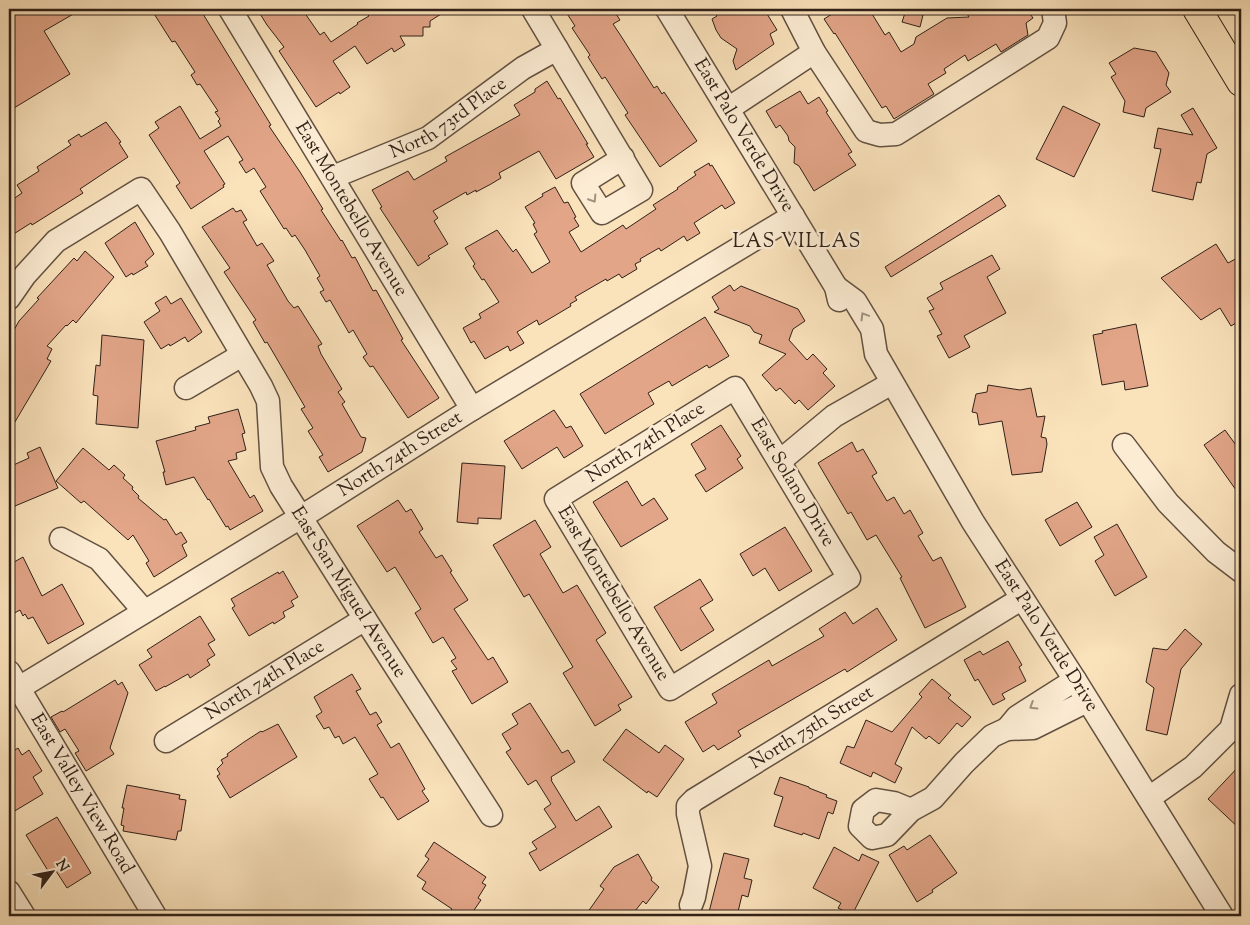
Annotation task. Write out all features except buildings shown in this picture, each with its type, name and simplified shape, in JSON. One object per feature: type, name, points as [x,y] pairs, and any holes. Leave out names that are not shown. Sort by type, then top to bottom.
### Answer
[{"type":"main road","points":[[1197,9],[1241,82]]},
{"type":"street","name":"East Montebello Avenue","points":[[230,9],[472,409]]},
{"type":"street","points":[[533,9],[623,158]]},
{"type":"street","name":"East Palo Verde Drive","points":[[667,9],[836,287],[841,309],[850,324],[860,340],[876,354],[973,522],[1075,680],[1222,916]]},
{"type":"street","points":[[792,9],[814,52],[866,131],[880,135],[896,134],[1048,38],[1055,23],[1053,9]]},
{"type":"street","name":"North 73rd Place","points":[[333,177],[428,138],[524,68],[557,49]]},
{"type":"street","points":[[728,109],[814,52]]},
{"type":"street","name":"East San Miguel Avenue","points":[[9,298],[25,274],[56,241],[141,189],[170,232],[261,386],[268,401],[272,468],[281,486],[364,619],[491,815]]},
{"type":"street","name":"North 74th Street","points":[[12,685],[144,611],[472,409],[793,216]]},
{"type":"street","points":[[186,388],[242,355]]},
{"type":"street","points":[[780,461],[834,416],[892,383]]},
{"type":"street","name":"East Solano Drive","points":[[670,689],[849,578],[735,388]]},
{"type":"street","name":"North 74th Place","points":[[556,499],[735,388]]},
{"type":"street","points":[[1124,445],[1168,503],[1216,552],[1241,571]]},
{"type":"street","name":"East Montebello Avenue","points":[[556,499],[670,689]]},
{"type":"street","points":[[61,539],[99,559],[144,611]]},
{"type":"street","name":"North 75th Street","points":[[692,905],[700,866],[688,814],[688,806],[694,800],[1021,598]]},
{"type":"street","name":"North 74th Place","points":[[166,741],[364,619]]},
{"type":"street","points":[[911,810],[933,798],[964,762],[992,736],[1007,728],[1016,717],[1075,680]]},
{"type":"street","name":"East Valley View Road","points":[[12,685],[155,916]]},
{"type":"street","points":[[1149,798],[1193,767],[1231,729],[1241,696]]},
{"type":"street","points":[[1007,728],[1034,728],[1087,702]]},
{"type":"street","points":[[9,892],[24,916]]},
{"type":"district","name":"LAS VILLAS","points":[[797,242]]}]
